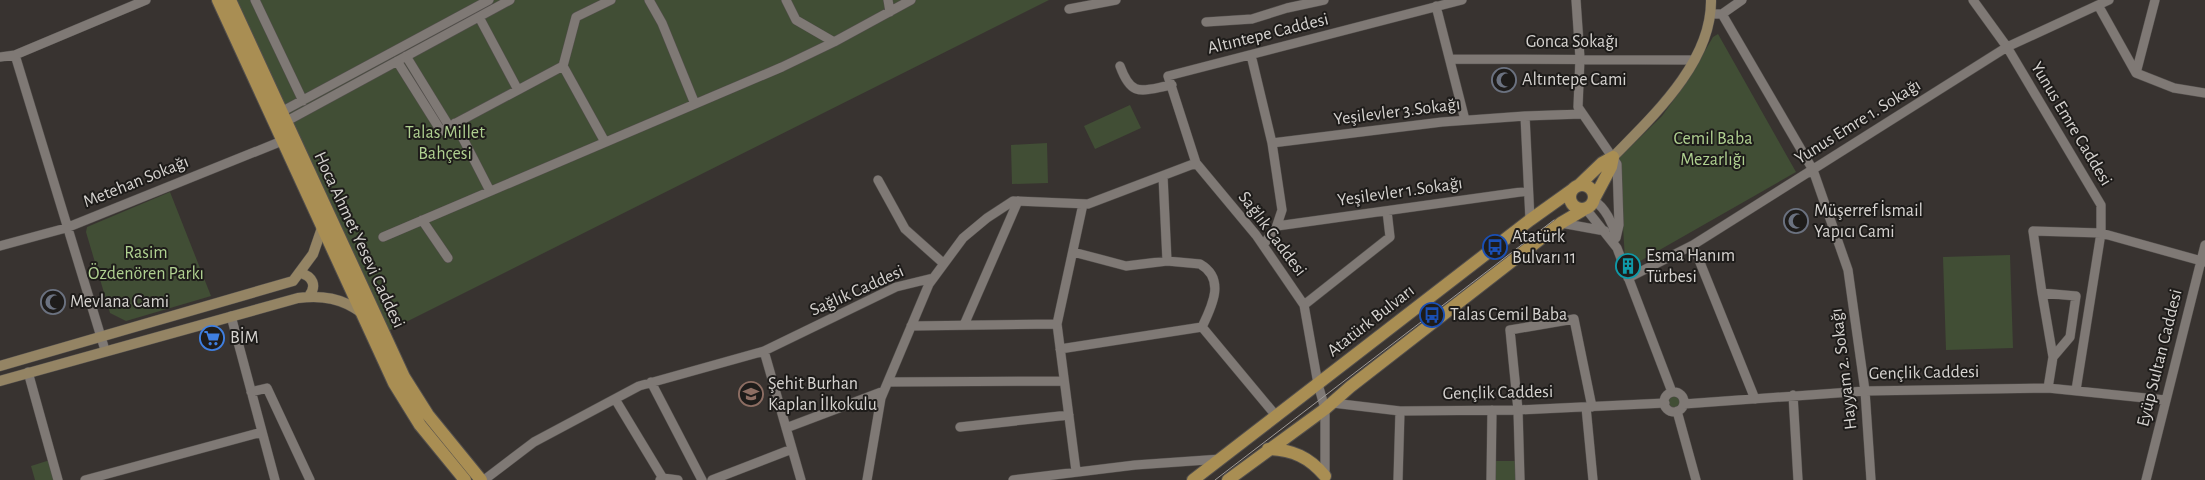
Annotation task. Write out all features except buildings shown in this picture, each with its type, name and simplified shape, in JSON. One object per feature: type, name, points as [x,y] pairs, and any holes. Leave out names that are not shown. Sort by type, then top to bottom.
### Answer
[{"type":"main road","name":"Hoca Ahmet Yesevi Caddesi","points":[[218,0],[394,383],[411,412],[465,480]]},
{"type":"main road","name":"Hoca Ahmet Yesevi Caddesi","points":[[230,0],[404,377],[428,415],[482,480]]},
{"type":"main road","name":"Atatürk Bulvarı","points":[[1193,480],[1530,220],[1575,188],[1602,163],[1613,157]]},
{"type":"main road","name":"Atatürk Bulvarı","points":[[1228,480],[1329,406],[1350,387],[1561,223],[1589,204],[1611,168],[1613,157]]},
{"type":"main road","points":[[1589,187],[1589,204],[1576,208],[1571,204],[1570,197],[1575,188],[1589,187]]},
{"type":"main road","points":[[1268,449],[1285,450],[1300,454],[1314,463],[1325,478]]},
{"type":"street","points":[[0,57],[15,55],[146,0]]},
{"type":"street","points":[[255,0],[304,101]]},
{"type":"street","points":[[283,117],[304,101],[489,0]]},
{"type":"street","points":[[283,117],[402,58],[510,0]]},
{"type":"street","points":[[605,142],[563,66],[576,17],[611,0]]},
{"type":"street","points":[[649,0],[662,23],[695,104]]},
{"type":"street","points":[[786,0],[796,20],[834,42]]},
{"type":"street","points":[[888,0],[890,12]]},
{"type":"street","points":[[383,237],[782,67],[834,42],[911,0]]},
{"type":"street","points":[[1070,9],[1116,0]]},
{"type":"street","points":[[1206,22],[1252,19],[1287,8],[1324,0]]},
{"type":"street","name":"Altıntepe Caddesi","points":[[1172,86],[1168,76],[1462,0]]},
{"type":"street","points":[[1576,0],[1580,58],[1578,107],[1581,114],[1613,157],[1618,168],[1618,225],[1616,238]]},
{"type":"street","name":"Atatürk Bulvarı","points":[[1613,157],[1661,109],[1694,60],[1706,32],[1711,14],[1712,0]]},
{"type":"street","points":[[1711,14],[1722,14],[1742,0]]},
{"type":"street","name":"Yunus Emre Caddesi","points":[[1973,0],[2007,47],[2101,205],[2101,234],[2076,390]]},
{"type":"street","name":"Yunus Emre 1. Sokağı","points":[[1628,278],[1693,245],[2007,47],[2109,0]]},
{"type":"street","points":[[2136,73],[2155,0]]},
{"type":"street","points":[[2098,5],[2136,73],[2174,88],[2205,93]]},
{"type":"street","points":[[1436,6],[1466,120]]},
{"type":"street","name":"Hayyam 2. Sokağı","points":[[1722,14],[1813,170],[1848,270],[1865,391],[1871,480]]},
{"type":"street","points":[[479,16],[518,90]]},
{"type":"street","points":[[15,55],[104,350]]},
{"type":"street","points":[[1251,55],[1272,143],[1282,210],[1277,226],[1263,245]]},
{"type":"street","points":[[402,58],[441,131],[563,66]]},
{"type":"street","name":"Gonca Sokağı","points":[[1450,59],[1580,58],[1694,60]]},
{"type":"street","points":[[1120,66],[1126,83],[1133,88],[1142,90],[1172,86],[1196,163]]},
{"type":"street","name":"Yeşilevler 3.Sokağı","points":[[1272,143],[1466,120],[1581,114]]},
{"type":"street","points":[[1525,116],[1530,220]]},
{"type":"street","points":[[452,124],[490,191]]},
{"type":"street","name":"Metehan Sokağı","points":[[0,246],[66,228],[282,141]]},
{"type":"street","name":"Sağlık Caddesi","points":[[482,480],[534,442],[639,386],[764,351],[896,287],[933,278],[943,263],[975,228],[1013,201],[1088,204],[1196,163],[1263,245],[1304,305],[1318,384],[1329,406],[1325,478]]},
{"type":"street","points":[[1163,176],[1167,260]]},
{"type":"street","points":[[878,180],[905,229],[943,263]]},
{"type":"street","name":"Yeşilevler 1.Sokağı","points":[[1277,226],[1528,191]]},
{"type":"street","points":[[964,326],[1018,201]]},
{"type":"street","points":[[1076,472],[1057,324],[1083,204]]},
{"type":"street","points":[[1589,204],[1617,248]]},
{"type":"street","points":[[1589,204],[1600,205],[1612,224],[1617,248],[1672,392]]},
{"type":"street","points":[[1304,305],[1390,237],[1387,210]]},
{"type":"street","points":[[422,220],[448,258]]},
{"type":"street","points":[[1561,223],[1605,231]]},
{"type":"street","points":[[0,366],[258,293],[293,281],[313,254],[322,228]]},
{"type":"street","points":[[2048,388],[2053,357],[2033,231],[2101,234],[2203,262]]},
{"type":"street","name":"Eyüp Sultan Caddesi","points":[[2146,480],[2165,400],[2203,262],[2205,244]]},
{"type":"street","points":[[1693,245],[1755,399]]},
{"type":"street","points":[[1073,252],[1126,266],[1167,260],[1200,264],[1208,270],[1215,286],[1215,300],[1202,327]]},
{"type":"street","points":[[300,273],[307,275],[313,283],[313,290],[309,296]]},
{"type":"street","points":[[867,480],[881,398],[933,278]]},
{"type":"street","points":[[2042,293],[2076,296],[2070,337],[2053,357]]},
{"type":"street","points":[[0,380],[298,298],[309,296],[339,300],[362,313]]},
{"type":"street","points":[[231,316],[275,480]]},
{"type":"street","points":[[1520,480],[1518,410],[1510,330],[1574,319],[1589,407],[1593,480]]},
{"type":"street","points":[[911,326],[1057,324]]},
{"type":"street","points":[[1060,349],[1202,327]]},
{"type":"street","points":[[1202,327],[1277,417]]},
{"type":"street","points":[[764,351],[801,480]]},
{"type":"street","points":[[28,372],[58,480]]},
{"type":"street","points":[[786,428],[886,386],[1064,381]]},
{"type":"street","points":[[651,382],[702,480]]},
{"type":"street","points":[[251,392],[267,388],[310,480]]},
{"type":"street","name":"Gençlik Caddesi","points":[[1684,404],[1865,391],[2048,388],[2165,400]]},
{"type":"street","points":[[1672,392],[1666,396],[1665,403],[1667,409],[1677,412]]},
{"type":"street","points":[[1672,392],[1681,395],[1684,404],[1677,412]]},
{"type":"street","points":[[1793,395],[1798,480]]},
{"type":"street","points":[[615,399],[662,479],[678,480]]},
{"type":"street","name":"Gençlik Caddesi","points":[[1329,406],[1400,411],[1518,410],[1665,403]]},
{"type":"street","points":[[1491,480],[1492,410]]},
{"type":"street","points":[[1398,480],[1400,411]]},
{"type":"street","points":[[1677,412],[1696,480]]},
{"type":"street","points":[[960,427],[1068,415]]},
{"type":"street","points":[[85,480],[262,432]]},
{"type":"street","points":[[712,480],[792,448]]},
{"type":"street","points":[[1013,480],[1182,460],[1221,459]]},
{"type":"green space","name":"Talas Millet Bahçesi","points":[[224,0],[1049,0],[378,336]]},
{"type":"green space","name":"Cemil Baba Mezarlığı","points":[[1718,34],[1796,172],[1635,264],[1631,257],[1625,260],[1619,158],[1662,116],[1688,80],[1713,37]]},
{"type":"green space","points":[[1130,105],[1141,128],[1095,149],[1084,126]]},
{"type":"green space","points":[[1047,143],[1048,183],[1012,184],[1011,145]]},
{"type":"green space","name":"Rasim Özdenören Parkı","points":[[170,192],[211,296],[126,321],[110,313],[86,232],[87,227]]},
{"type":"green space","points":[[2010,255],[2013,348],[1946,350],[1943,257]]},
{"type":"green space","points":[[1674,396],[1680,402],[1674,408],[1668,402]]},
{"type":"green space","points":[[50,460],[55,480],[35,480],[31,466]]},
{"type":"green space","points":[[1494,461],[1520,461],[1520,480],[1494,480]]},
{"type":"tram line","points":[[1215,480],[1554,220]]},
{"type":"place","name":"Altıntepe Cami","points":[[1504,80]]},
{"type":"place","name":"Müşerref İsmail Yapıcı Cami","points":[[1796,221]]},
{"type":"place","name":"Atatürk Bulvarı 11","points":[[1495,247]]},
{"type":"place","name":"Esma Hanım Türbesi","points":[[1628,266]]},
{"type":"place","name":"Mevlana Cami","points":[[53,302]]},
{"type":"place","name":"Talas Cemil Baba","points":[[1432,315]]},
{"type":"place","name":"BİM","points":[[212,338]]},
{"type":"place","name":"Şehit Burhan Kaplan İlkokulu","points":[[751,394]]}]
